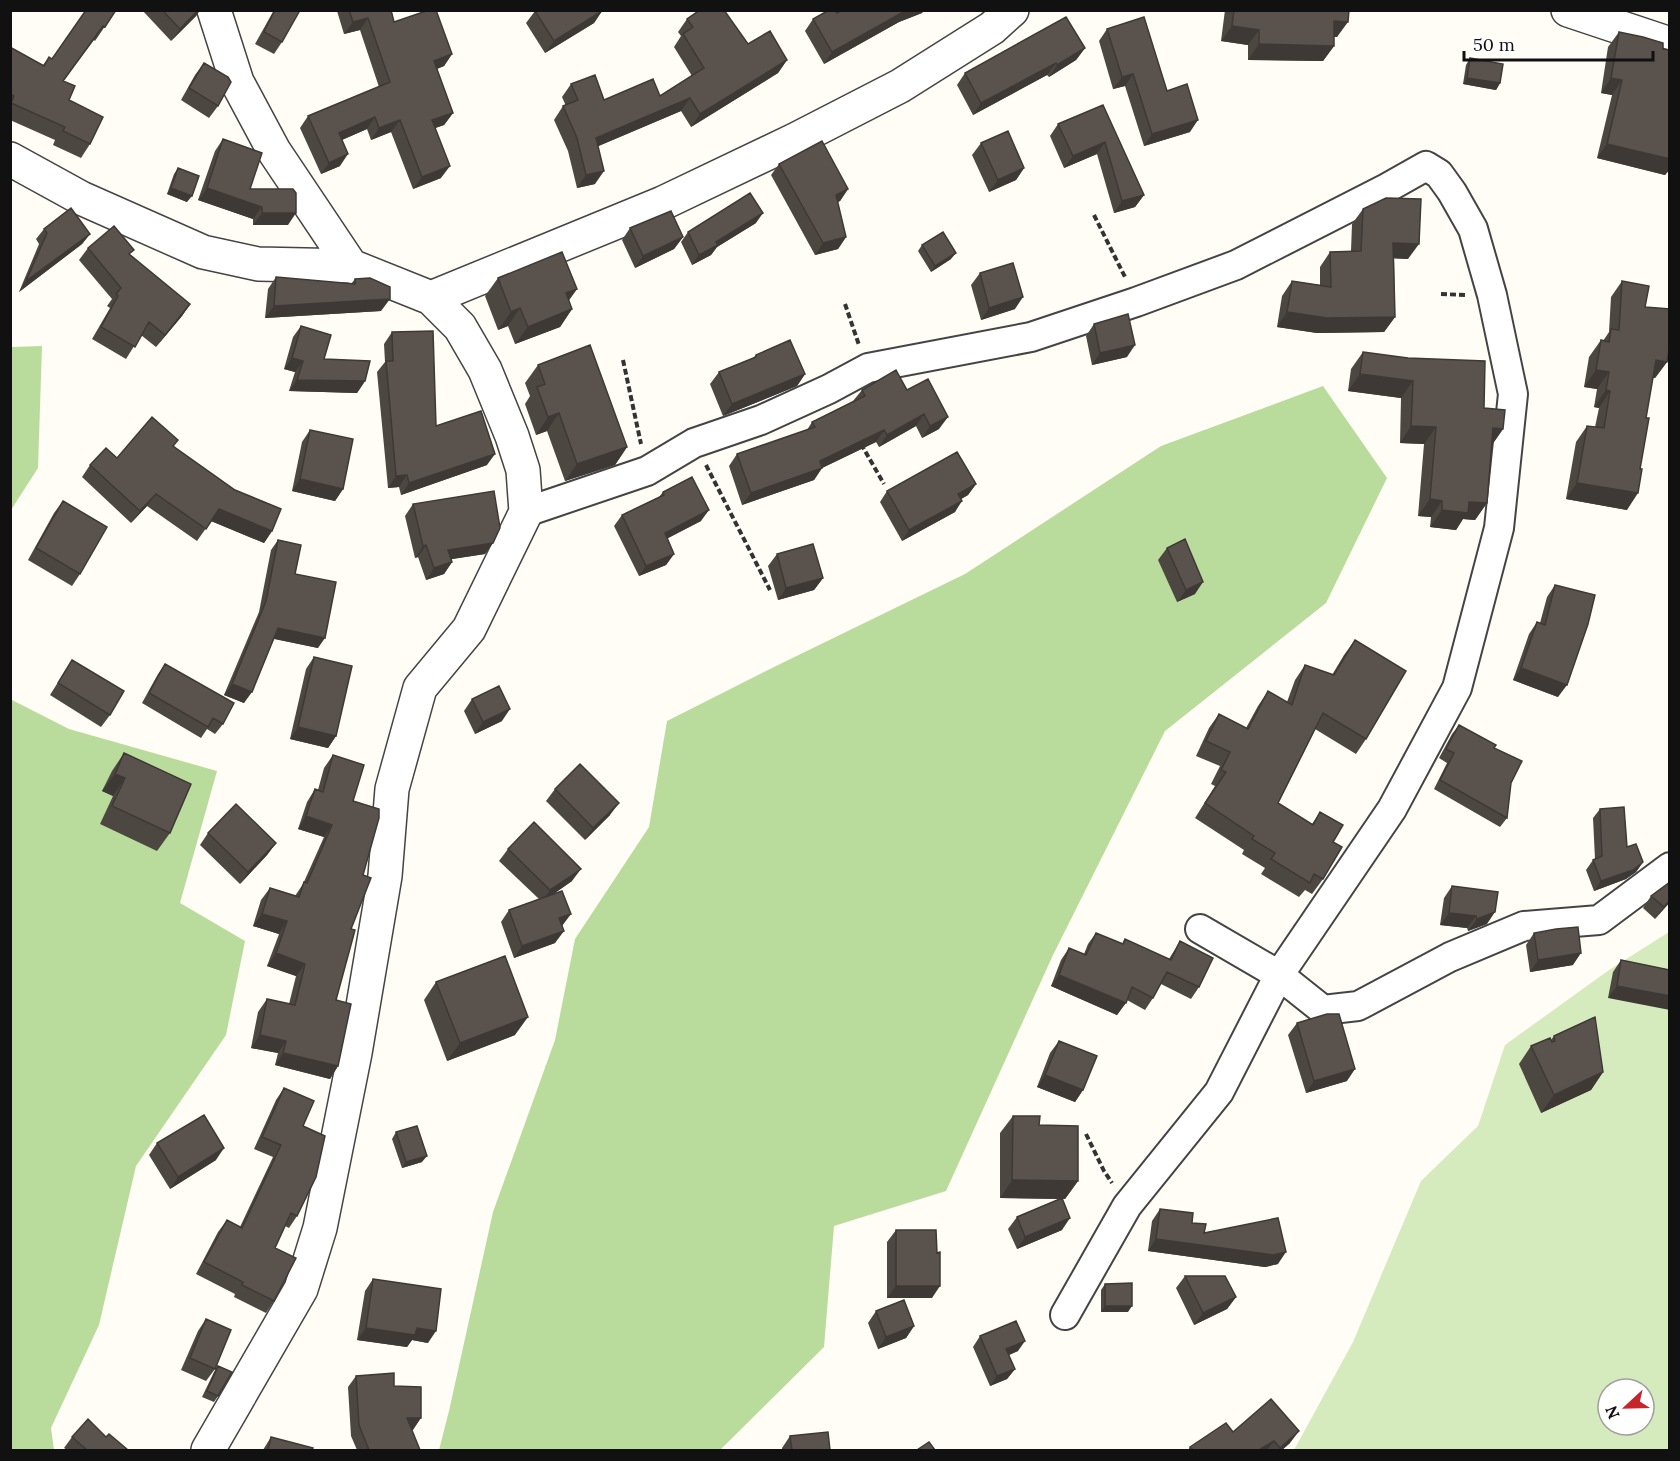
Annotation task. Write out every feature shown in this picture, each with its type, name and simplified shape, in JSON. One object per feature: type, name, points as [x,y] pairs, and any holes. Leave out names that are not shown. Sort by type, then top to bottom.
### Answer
[{"type":"street","points":[[214,10],[237,82],[269,141],[351,266]]},
{"type":"street","points":[[431,298],[663,203],[795,140],[900,86],[992,28],[1012,10]]},
{"type":"street","points":[[1568,10],[1670,44]]},
{"type":"street","points":[[10,159],[81,198],[203,252],[258,264],[351,266],[431,298],[460,327],[485,370],[523,470],[526,512],[469,629],[420,688],[392,789],[385,876],[355,1053],[320,1228],[301,1289],[208,1450]]},
{"type":"street","points":[[526,512],[647,471],[694,443],[760,420],[829,389],[868,368],[1030,337],[1136,302],[1236,265],[1426,166],[1439,174],[1452,192],[1473,229],[1492,295],[1513,394],[1499,528],[1458,688],[1392,808],[1279,975],[1219,1092],[1127,1206],[1065,1315]]},
{"type":"street","points":[[1200,928],[1279,975],[1323,1010],[1358,1006],[1450,957],[1524,926],[1599,920],[1670,867]]},
{"type":"path","points":[[1094,215],[1136,302]]},
{"type":"path","points":[[844,303],[868,368]]},
{"type":"path","points":[[623,360],[647,471]]},
{"type":"path","points":[[857,437],[884,484]]},
{"type":"path","points":[[694,443],[770,590]]},
{"type":"path","points":[[1086,1134],[1104,1171],[1127,1206]]},
{"type":"green space","points":[[42,346],[38,468],[11,510],[11,347]]},
{"type":"green space","points":[[1323,386],[1387,478],[1326,603],[1165,731],[1053,955],[946,1191],[834,1226],[824,1347],[720,1450],[439,1450],[493,1212],[555,1040],[575,939],[649,827],[667,721],[965,574],[1161,446]]},
{"type":"green space","points":[[10,699],[69,729],[217,771],[180,903],[245,941],[226,1035],[136,1166],[99,1325],[51,1428],[54,1450],[11,1450]]},
{"type":"green space","points":[[1669,932],[1669,1450],[1294,1450],[1353,1342],[1421,1181],[1478,1126],[1505,1045],[1609,970]]},
{"type":"building","points":[[86,10],[116,10],[63,81],[75,86],[69,100],[103,117],[90,144],[63,131],[65,127],[11,103],[14,96],[10,94],[10,47],[44,66],[49,57],[52,59]]},
{"type":"building","points":[[162,10],[198,10],[180,29]]},
{"type":"building","points":[[275,10],[299,12],[282,42],[264,32]]},
{"type":"building","points":[[349,10],[391,10],[394,22],[429,10],[436,10],[452,54],[434,61],[453,113],[432,120],[450,166],[422,177],[400,120],[379,128],[375,117],[339,133],[348,154],[329,163],[308,116],[390,82],[368,18],[353,22]]},
{"type":"building","points":[[536,10],[602,10],[602,11],[554,41]]},
{"type":"building","points":[[700,10],[724,10],[748,44],[770,31],[787,60],[700,114],[690,98],[596,138],[604,171],[586,175],[577,138],[563,106],[578,100],[571,84],[595,75],[604,100],[653,79],[660,96],[704,68],[683,34],[693,27],[687,19]]},
{"type":"building","points":[[829,10],[835,10],[837,13],[842,10],[907,10],[832,52],[813,19]]},
{"type":"building","points":[[1234,10],[1349,10],[1348,22],[1334,21],[1334,46],[1259,44],[1259,30],[1232,26]]},
{"type":"building","points":[[1066,17],[1085,48],[1057,65],[1056,63],[981,103],[965,73]]},
{"type":"building","points":[[1144,17],[1167,91],[1187,84],[1198,120],[1152,134],[1133,74],[1122,77],[1107,29]]},
{"type":"building","points":[[1619,32],[1663,43],[1663,49],[1670,50],[1670,159],[1607,144],[1622,80],[1611,78]]},
{"type":"building","points":[[1470,58],[1503,64],[1500,83],[1467,78]]},
{"type":"building","points":[[204,63],[228,77],[231,82],[218,106],[189,88]]},
{"type":"building","points":[[1103,105],[1144,195],[1122,201],[1105,142],[1073,156],[1058,124]]},
{"type":"building","points":[[1008,131],[1024,168],[998,180],[981,143]]},
{"type":"building","points":[[223,139],[262,153],[250,189],[293,189],[296,193],[296,213],[262,213],[262,207],[207,188]]},
{"type":"building","points":[[822,141],[848,189],[836,195],[846,237],[823,243],[779,164]]},
{"type":"building","points":[[178,168],[199,176],[192,196],[171,188]]},
{"type":"building","points":[[750,193],[763,213],[716,242],[718,245],[699,255],[688,232]]},
{"type":"building","points":[[1386,198],[1421,199],[1419,244],[1393,243],[1395,317],[1327,318],[1287,312],[1292,281],[1331,287],[1330,252],[1361,251],[1363,209]]},
{"type":"building","points":[[71,208],[90,234],[26,281],[47,233],[44,229]]},
{"type":"building","points":[[671,211],[683,237],[643,256],[630,228]]},
{"type":"building","points":[[114,226],[134,250],[129,254],[190,304],[165,335],[149,322],[135,347],[101,327],[121,288],[88,248]]},
{"type":"building","points":[[943,232],[956,253],[935,266],[922,245]]},
{"type":"building","points":[[562,252],[577,289],[566,293],[572,309],[528,327],[520,308],[511,312],[498,278]]},
{"type":"building","points":[[1013,263],[1023,297],[989,308],[980,273]]},
{"type":"building","points":[[276,277],[355,284],[355,279],[370,278],[390,287],[390,299],[274,306]]},
{"type":"building","points":[[1622,281],[1649,286],[1645,307],[1670,309],[1670,344],[1667,362],[1656,360],[1646,418],[1649,418],[1638,493],[1577,483],[1587,426],[1604,428],[1610,391],[1606,390],[1609,372],[1596,370],[1601,340],[1609,342],[1611,329],[1619,330]]},
{"type":"building","points":[[1128,314],[1135,345],[1100,353],[1094,324]]},
{"type":"building","points":[[301,326],[331,335],[324,359],[370,361],[365,381],[297,380],[303,361],[292,358]]},
{"type":"building","points":[[433,331],[436,426],[481,411],[495,454],[409,483],[407,475],[396,476],[386,361],[393,361],[392,332]]},
{"type":"building","points":[[790,340],[805,374],[732,404],[719,372]]},
{"type":"building","points":[[590,345],[627,447],[577,464],[559,413],[548,417],[537,387],[545,384],[538,365]]},
{"type":"building","points":[[1363,352],[1408,358],[1485,361],[1484,408],[1505,410],[1503,429],[1493,428],[1487,503],[1469,502],[1468,513],[1442,510],[1442,501],[1430,499],[1436,427],[1411,426],[1413,381],[1360,374]]},
{"type":"building","points":[[896,370],[907,390],[928,379],[948,417],[930,426],[924,414],[887,435],[884,430],[820,461],[822,468],[751,493],[737,454],[815,427],[812,422],[865,396],[862,390]]},
{"type":"building","points":[[152,417],[178,440],[173,446],[235,490],[281,509],[272,531],[219,509],[206,529],[156,494],[140,511],[90,465],[106,448],[117,458]]},
{"type":"building","points":[[310,430],[353,439],[343,489],[300,479]]},
{"type":"building","points":[[957,452],[976,484],[958,494],[962,501],[909,530],[887,491]]},
{"type":"building","points":[[692,477],[709,510],[665,533],[674,554],[646,566],[622,515],[664,495],[663,492]]},
{"type":"building","points":[[494,491],[500,528],[493,543],[448,550],[452,562],[434,568],[426,545],[423,546],[413,504]]},
{"type":"building","points":[[63,501],[107,527],[80,574],[36,548]]},
{"type":"building","points":[[1185,539],[1203,582],[1186,590],[1167,548]]},
{"type":"building","points":[[278,540],[301,545],[295,574],[336,582],[325,638],[278,628],[252,692],[232,684],[266,601]]},
{"type":"building","points":[[813,544],[823,578],[786,588],[777,554]]},
{"type":"building","points":[[1555,585],[1595,595],[1588,624],[1567,685],[1521,668],[1537,622],[1545,625]]},
{"type":"building","points":[[1355,640],[1406,671],[1366,739],[1323,713],[1278,803],[1313,825],[1320,812],[1343,825],[1333,842],[1342,847],[1323,879],[1314,874],[1310,883],[1271,859],[1275,853],[1252,839],[1254,836],[1205,803],[1226,772],[1221,770],[1230,752],[1206,741],[1219,714],[1248,729],[1268,691],[1292,705],[1305,665],[1334,675]]},
{"type":"building","points":[[314,657],[352,666],[336,736],[298,727]]},
{"type":"building","points":[[72,660],[124,691],[110,715],[58,683]]},
{"type":"building","points":[[165,664],[234,703],[223,724],[213,718],[208,727],[149,693]]},
{"type":"building","points":[[499,686],[510,709],[483,722],[472,699]]},
{"type":"building","points":[[1459,725],[1496,745],[1494,748],[1522,761],[1511,783],[1507,818],[1440,780],[1454,753],[1446,749]]},
{"type":"building","points":[[124,753],[191,784],[170,833],[112,806],[125,778],[115,774]]},
{"type":"building","points":[[333,755],[364,765],[353,801],[379,809],[379,818],[363,875],[371,878],[351,929],[355,930],[336,1000],[351,1004],[338,1066],[283,1053],[286,1041],[260,1035],[267,999],[295,1005],[305,964],[276,953],[287,921],[262,914],[270,888],[299,897],[304,882],[307,883],[332,825],[306,816],[315,789],[323,792]]},
{"type":"building","points":[[580,764],[619,803],[593,828],[555,789]]},
{"type":"building","points":[[236,804],[276,843],[248,872],[208,833]]},
{"type":"building","points":[[1624,807],[1627,847],[1636,844],[1643,862],[1633,870],[1601,881],[1593,860],[1602,856],[1600,809]]},
{"type":"building","points":[[534,822],[581,869],[550,890],[508,849]]},
{"type":"building","points":[[1670,882],[1670,900],[1664,907],[1651,896]]},
{"type":"building","points":[[1452,886],[1498,892],[1495,912],[1477,919],[1476,916],[1449,913]]},
{"type":"building","points":[[562,891],[571,914],[559,918],[564,931],[522,946],[509,910]]},
{"type":"building","points":[[1578,927],[1581,953],[1538,960],[1534,933]]},
{"type":"building","points":[[1096,933],[1123,944],[1125,939],[1171,960],[1180,941],[1213,958],[1199,987],[1167,972],[1153,998],[1132,987],[1126,1003],[1059,975],[1069,948],[1086,955]]},
{"type":"building","points":[[505,956],[528,1017],[460,1043],[436,982]]},
{"type":"building","points":[[1621,960],[1670,970],[1670,996],[1617,986]]},
{"type":"building","points":[[1327,1014],[1339,1014],[1355,1069],[1314,1081],[1297,1023]]},
{"type":"building","points":[[1595,1017],[1603,1072],[1554,1095],[1531,1046],[1550,1038],[1552,1042],[1555,1041],[1554,1036]]},
{"type":"building","points":[[1059,1041],[1097,1056],[1083,1090],[1045,1075]]},
{"type":"building","points":[[284,1088],[314,1101],[303,1126],[325,1136],[316,1177],[297,1216],[291,1213],[275,1248],[296,1258],[274,1301],[204,1262],[227,1220],[242,1228],[281,1145],[262,1137]]},
{"type":"building","points":[[204,1115],[224,1148],[178,1177],[157,1143]]},
{"type":"building","points":[[1013,1116],[1040,1116],[1039,1125],[1078,1126],[1078,1181],[1012,1180]]},
{"type":"building","points":[[417,1126],[427,1156],[406,1162],[396,1132]]},
{"type":"building","points":[[1062,1198],[1070,1218],[1025,1237],[1017,1217]]},
{"type":"building","points":[[1160,1209],[1193,1213],[1192,1223],[1206,1224],[1204,1233],[1278,1218],[1286,1252],[1273,1255],[1156,1239]]},
{"type":"building","points":[[896,1230],[936,1230],[937,1253],[940,1252],[940,1286],[896,1286]]},
{"type":"building","points":[[1185,1276],[1225,1276],[1236,1297],[1203,1313]]},
{"type":"building","points":[[373,1279],[441,1289],[436,1331],[417,1328],[415,1335],[366,1328]]},
{"type":"building","points":[[1132,1283],[1132,1306],[1105,1306],[1105,1284]]},
{"type":"building","points":[[904,1300],[914,1326],[886,1337],[876,1311]]},
{"type":"building","points":[[206,1319],[231,1330],[215,1369],[190,1358]]},
{"type":"building","points":[[1016,1321],[1025,1341],[1006,1349],[1015,1369],[997,1376],[980,1336]]},
{"type":"building","points":[[218,1366],[232,1372],[218,1396],[207,1391]]},
{"type":"building","points":[[394,1373],[394,1386],[421,1387],[421,1418],[407,1418],[420,1450],[369,1450],[359,1425],[356,1376]]},
{"type":"building","points":[[1271,1399],[1299,1431],[1280,1448],[1274,1441],[1259,1450],[1193,1450],[1190,1447],[1226,1423],[1233,1432]]},
{"type":"building","points":[[88,1419],[106,1437],[109,1434],[128,1450],[87,1450],[72,1437]]},
{"type":"building","points":[[828,1432],[830,1450],[792,1450],[790,1436]]},
{"type":"building","points":[[271,1437],[313,1448],[312,1450],[268,1450]]},
{"type":"building","points":[[929,1442],[935,1450],[917,1450]]}]
